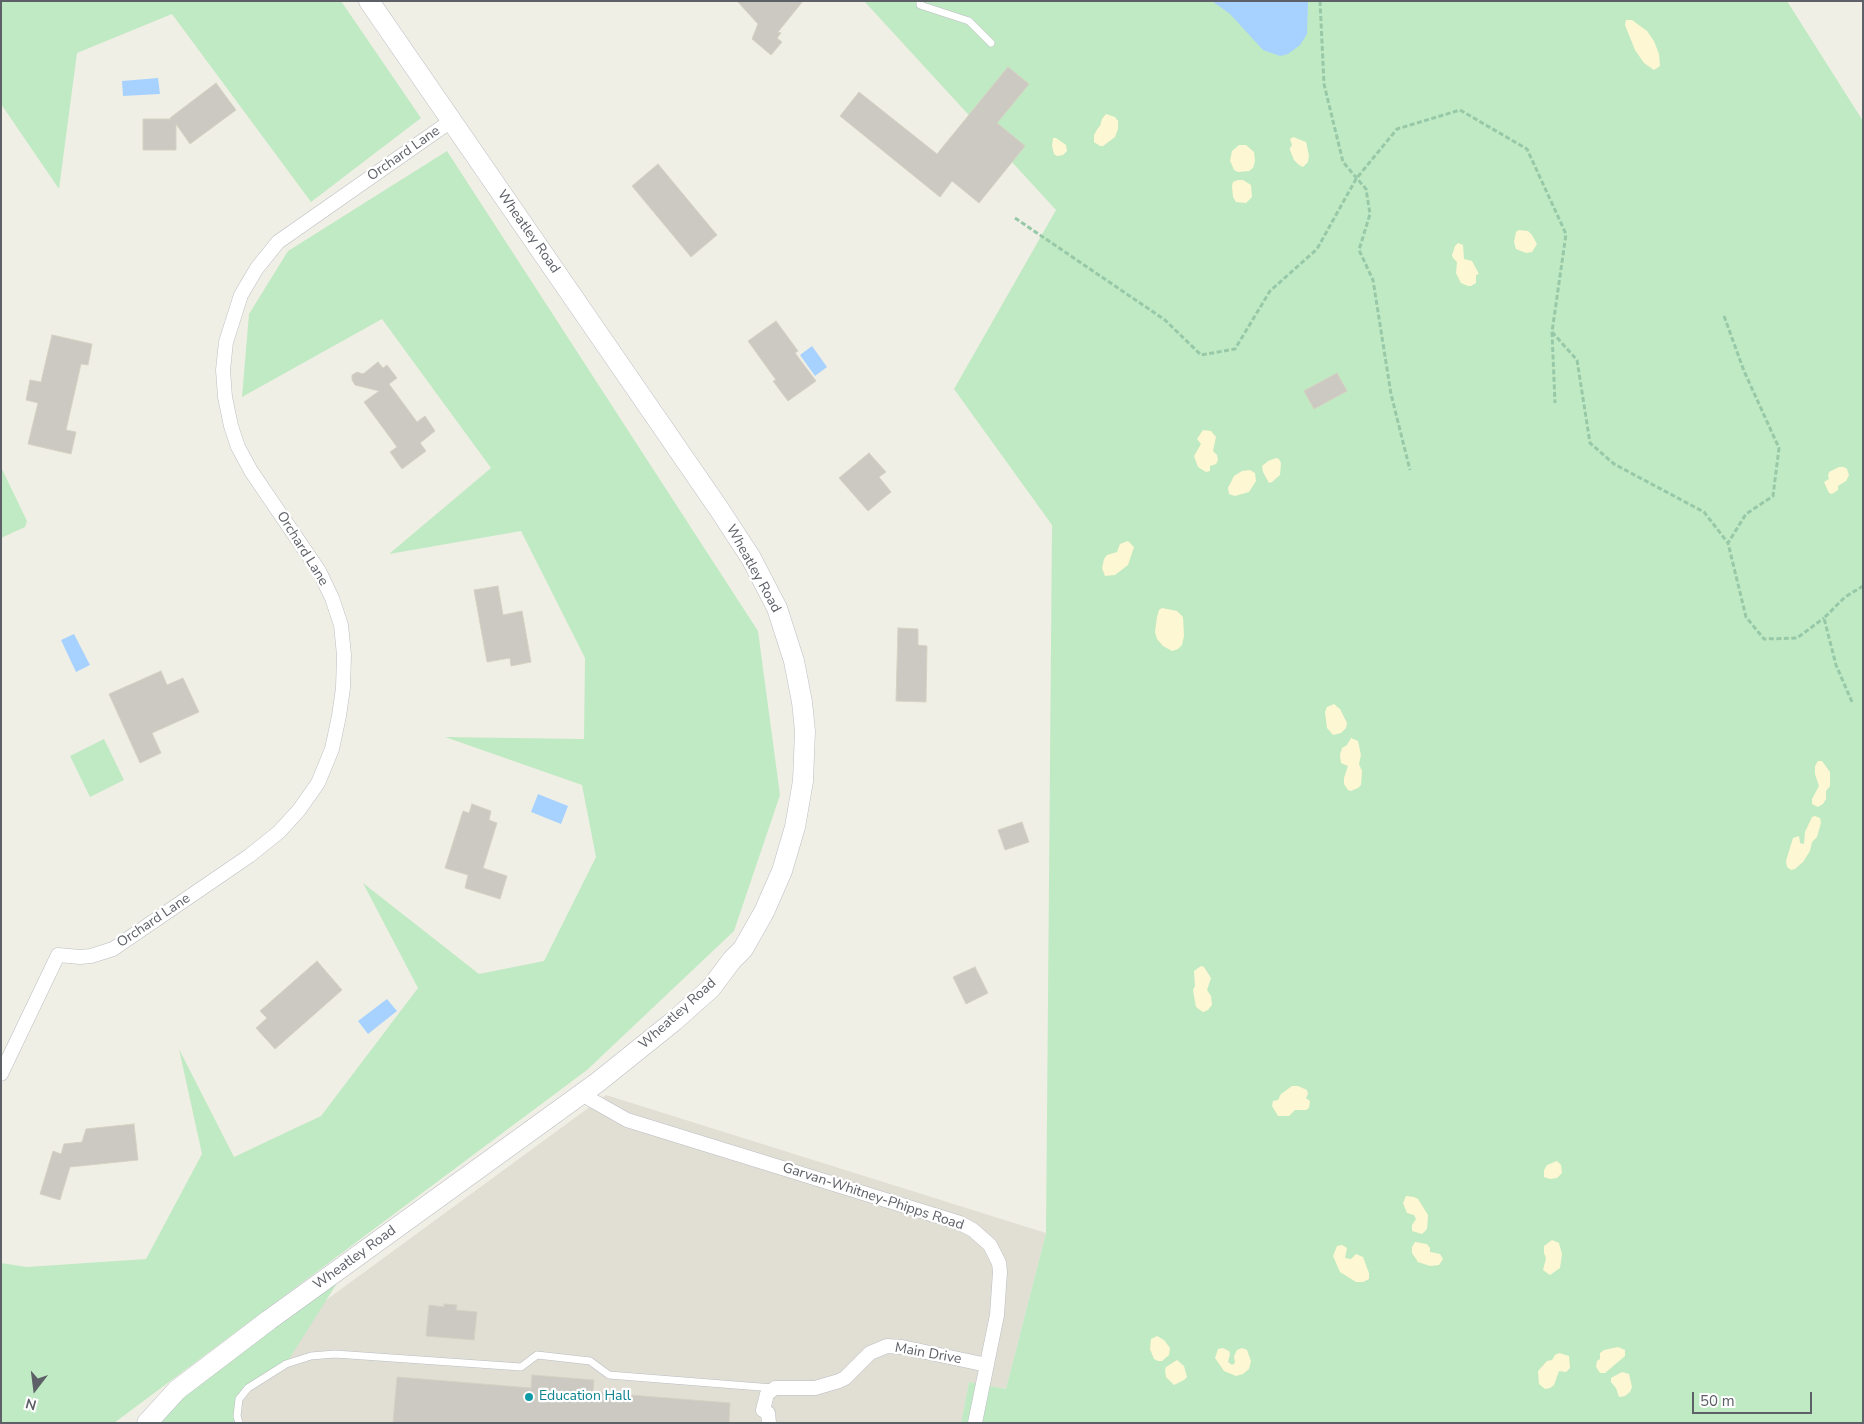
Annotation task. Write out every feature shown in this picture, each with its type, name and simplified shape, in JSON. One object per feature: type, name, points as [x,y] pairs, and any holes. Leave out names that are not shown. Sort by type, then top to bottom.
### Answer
[{"type":"main road","name":"Wheatley Road","points":[[147,1423],[177,1390],[269,1320],[581,1094],[674,1021],[710,988],[743,949],[764,912],[782,872],[795,827],[803,781],[805,731],[802,702],[794,661],[777,608],[751,558],[369,1]]},
{"type":"street","name":"Orchard Lane","points":[[1,1074],[58,955],[91,956],[113,949],[249,856],[279,832],[299,810],[318,782],[332,749],[339,716],[344,655],[341,626],[332,598],[320,571],[265,492],[238,447],[224,398],[223,370],[226,342],[240,295],[257,268],[278,242],[452,121]]},
{"type":"street","name":"Garvan-Whitney-Phipps Road","points":[[581,1094],[627,1120],[960,1223],[973,1230],[990,1245],[999,1263],[1000,1272],[997,1314],[975,1423]]},
{"type":"street","name":"Main Drive","points":[[775,1388],[815,1388],[839,1381],[846,1378],[870,1353],[887,1346],[902,1347],[987,1365]]},
{"type":"street","points":[[769,1423],[768,1413],[763,1410],[767,1394],[775,1388]]},
{"type":"lane","points":[[920,1],[920,5],[969,21],[991,43]]},
{"type":"lane","points":[[239,1423],[236,1416],[239,1399],[248,1388],[286,1364],[311,1356],[335,1354],[521,1367],[536,1355],[590,1361],[608,1375],[775,1388]]},
{"type":"path","points":[[1320,1],[1324,84],[1343,162],[1366,189],[1370,214],[1358,250],[1373,280],[1391,394],[1410,470]]},
{"type":"path","points":[[1015,218],[1165,320],[1201,355],[1235,349],[1270,291],[1317,249],[1358,178],[1397,128],[1460,110],[1527,149],[1566,234],[1552,332],[1555,403]]},
{"type":"path","points":[[1724,316],[1744,371],[1778,448],[1773,496],[1746,514],[1728,543]]},
{"type":"path","points":[[1552,332],[1578,360],[1590,443],[1614,464],[1704,512],[1728,543],[1746,617],[1764,639],[1797,638],[1824,618],[1845,597],[1863,586]]},
{"type":"path","points":[[1824,618],[1836,665],[1852,702]]},
{"type":"shaded area","points":[[606,1095],[1046,1233],[1006,1389],[969,1382],[961,1423],[168,1423],[183,1405]]},
{"type":"green space","points":[[1,1],[341,1],[421,118],[311,202],[172,14],[77,53],[59,189],[1,104]]},
{"type":"green space","points":[[864,1],[1787,1],[1863,121],[1863,1423],[961,1423],[969,1382],[1006,1389],[1046,1233],[1052,525],[954,389],[1056,210]]},
{"type":"green space","points":[[447,151],[758,631],[780,795],[734,931],[587,1070],[114,1423],[1,1423],[1,1263],[27,1267],[146,1259],[202,1154],[179,1049],[234,1157],[321,1116],[418,988],[363,883],[479,974],[544,961],[596,857],[582,785],[445,737],[584,739],[585,658],[521,531],[389,554],[491,468],[382,319],[242,397],[249,314],[288,251]]},
{"type":"green space","points":[[1,467],[27,521],[25,527],[1,538]]},
{"type":"green space","points":[[104,739],[124,780],[90,797],[70,756]]},
{"type":"green space","points":[[351,1261],[286,1364],[239,1399],[239,1423],[147,1423]]},
{"type":"sand","points":[[1626,20],[1632,20],[1647,31],[1654,41],[1659,54],[1660,66],[1654,70],[1644,63],[1635,50],[1625,25]]},
{"type":"sand","points":[[1106,114],[1115,117],[1118,121],[1118,129],[1115,137],[1103,146],[1100,146],[1094,142],[1094,135]]},
{"type":"sand","points":[[1293,137],[1306,142],[1309,156],[1308,162],[1303,167],[1294,160],[1290,150],[1292,145],[1290,139]]},
{"type":"sand","points":[[1053,138],[1066,145],[1067,151],[1063,155],[1057,156],[1054,154]]},
{"type":"sand","points":[[1239,145],[1246,145],[1254,152],[1255,161],[1253,168],[1249,171],[1238,172],[1234,170],[1230,161],[1232,151]]},
{"type":"sand","points":[[1243,180],[1251,185],[1252,197],[1246,203],[1236,202],[1233,197],[1233,182]]},
{"type":"sand","points":[[1519,230],[1528,231],[1532,235],[1537,244],[1532,252],[1526,253],[1516,249],[1514,242],[1516,232]]},
{"type":"sand","points":[[1458,243],[1463,245],[1464,259],[1472,261],[1479,274],[1476,275],[1476,283],[1471,286],[1461,283],[1456,273],[1457,262],[1452,255]]},
{"type":"sand","points":[[1203,430],[1211,431],[1216,437],[1213,451],[1217,455],[1218,460],[1216,464],[1210,466],[1210,471],[1206,472],[1198,467],[1194,456],[1201,444],[1197,439]]},
{"type":"sand","points":[[1276,458],[1281,463],[1280,475],[1269,483],[1262,466]]},
{"type":"sand","points":[[1839,467],[1847,469],[1849,475],[1846,481],[1838,486],[1838,490],[1832,494],[1829,493],[1824,482],[1829,479],[1829,472]]},
{"type":"sand","points":[[1250,470],[1255,473],[1256,481],[1249,492],[1235,496],[1229,494],[1228,488],[1234,476],[1242,471]]},
{"type":"sand","points":[[1128,541],[1134,547],[1128,565],[1115,575],[1105,576],[1102,568],[1104,559],[1107,555],[1117,552],[1120,544]]},
{"type":"sand","points":[[1162,608],[1177,611],[1183,617],[1184,636],[1182,645],[1172,651],[1163,646],[1157,639],[1155,632],[1159,610]]},
{"type":"sand","points":[[1334,704],[1340,709],[1347,723],[1346,728],[1341,733],[1333,735],[1327,728],[1325,712],[1327,707]]},
{"type":"sand","points":[[1351,738],[1358,741],[1361,755],[1359,764],[1362,771],[1361,785],[1351,791],[1344,784],[1348,766],[1341,763],[1340,755],[1342,748],[1347,745]]},
{"type":"sand","points":[[1818,761],[1822,761],[1830,772],[1830,786],[1826,791],[1826,799],[1818,807],[1812,804],[1812,799],[1819,786],[1815,774],[1815,766]]},
{"type":"sand","points":[[1812,817],[1820,818],[1821,823],[1817,837],[1812,842],[1810,851],[1803,862],[1791,870],[1787,867],[1786,861],[1793,838],[1799,836],[1800,843],[1804,844],[1805,832]]},
{"type":"sand","points":[[1201,966],[1204,967],[1211,978],[1207,990],[1211,996],[1212,1005],[1203,1012],[1196,1007],[1193,990],[1195,986],[1194,971]]},
{"type":"sand","points":[[1292,1086],[1298,1086],[1307,1090],[1306,1098],[1310,1101],[1309,1108],[1306,1110],[1295,1110],[1289,1116],[1278,1116],[1272,1106],[1273,1101],[1278,1100],[1281,1094]]},
{"type":"sand","points":[[1557,1161],[1561,1165],[1562,1173],[1557,1178],[1550,1179],[1544,1177],[1544,1170],[1547,1165]]},
{"type":"sand","points":[[1406,1196],[1418,1199],[1428,1215],[1427,1229],[1422,1234],[1412,1231],[1412,1225],[1416,1219],[1414,1215],[1407,1213],[1403,1203]]},
{"type":"sand","points":[[1552,1240],[1559,1243],[1562,1254],[1560,1268],[1550,1275],[1543,1270],[1546,1258],[1544,1246]]},
{"type":"sand","points":[[1415,1242],[1427,1244],[1430,1252],[1440,1254],[1443,1259],[1439,1265],[1430,1266],[1418,1262],[1412,1253],[1412,1247]]},
{"type":"sand","points":[[1342,1245],[1347,1248],[1345,1258],[1351,1259],[1356,1254],[1363,1257],[1369,1273],[1369,1279],[1363,1282],[1356,1282],[1340,1272],[1333,1256],[1337,1246]]},
{"type":"sand","points":[[1157,1336],[1164,1340],[1170,1348],[1169,1355],[1162,1361],[1154,1359],[1150,1349],[1151,1339]]},
{"type":"sand","points":[[1618,1347],[1625,1350],[1625,1356],[1605,1373],[1600,1373],[1596,1367],[1597,1361],[1600,1359],[1600,1353],[1604,1350]]},
{"type":"sand","points":[[1223,1348],[1229,1351],[1228,1362],[1232,1365],[1235,1363],[1234,1356],[1237,1350],[1242,1348],[1247,1350],[1251,1361],[1249,1369],[1243,1374],[1236,1376],[1224,1371],[1215,1358],[1218,1349]]},
{"type":"sand","points":[[1559,1353],[1569,1356],[1570,1368],[1566,1372],[1559,1371],[1554,1385],[1545,1389],[1539,1384],[1538,1371],[1547,1361],[1552,1360]]},
{"type":"sand","points":[[1177,1360],[1184,1366],[1187,1377],[1174,1385],[1166,1377],[1165,1370],[1166,1367]]},
{"type":"sand","points":[[1622,1372],[1629,1374],[1632,1387],[1625,1396],[1619,1397],[1616,1388],[1611,1382],[1611,1378]]},
{"type":"water","points":[[1212,1],[1308,1],[1307,34],[1300,45],[1288,54],[1280,56],[1263,50],[1230,14]]},
{"type":"water","points":[[158,78],[160,94],[123,96],[122,81]]},
{"type":"water","points":[[812,346],[827,367],[815,376],[800,355]]},
{"type":"water","points":[[74,634],[90,665],[76,672],[61,640]]},
{"type":"water","points":[[538,794],[568,806],[561,824],[531,812]]},
{"type":"water","points":[[387,999],[397,1011],[368,1034],[358,1021]]},
{"type":"building","points":[[737,1],[803,1],[778,32],[781,33],[777,38],[782,42],[771,55],[752,39],[758,24]]},
{"type":"building","points":[[1008,67],[1029,84],[997,123],[1025,146],[979,203],[952,181],[940,197],[840,116],[859,92],[937,154]]},
{"type":"building","points":[[216,83],[236,110],[190,144],[176,124],[176,150],[143,150],[143,119],[171,119]]},
{"type":"building","points":[[658,164],[717,235],[691,257],[632,186]]},
{"type":"building","points":[[776,321],[798,351],[795,353],[816,381],[788,401],[773,381],[776,380],[748,341]]},
{"type":"building","points":[[52,335],[92,344],[88,365],[81,364],[66,430],[76,432],[71,454],[28,444],[38,403],[26,400],[30,380],[41,382]]},
{"type":"building","points":[[378,362],[383,368],[387,365],[397,378],[389,384],[417,422],[425,416],[435,431],[420,443],[426,451],[402,469],[390,452],[397,447],[364,402],[379,391],[355,385],[352,380],[352,375],[357,372],[363,374]]},
{"type":"building","points":[[1337,373],[1347,391],[1314,409],[1304,391]]},
{"type":"building","points":[[869,453],[886,472],[879,477],[891,492],[868,511],[839,478]]},
{"type":"building","points":[[498,586],[503,615],[522,611],[531,662],[511,666],[510,658],[487,662],[474,590]]},
{"type":"building","points":[[898,628],[918,629],[918,645],[927,646],[926,702],[896,701]]},
{"type":"building","points":[[161,671],[167,685],[183,678],[199,712],[152,733],[161,753],[140,763],[109,694]]},
{"type":"building","points":[[472,804],[491,811],[489,820],[497,823],[483,868],[507,876],[500,899],[465,888],[468,875],[445,868],[463,811],[469,813]]},
{"type":"building","points":[[1022,822],[1029,842],[1005,850],[998,830]]},
{"type":"building","points":[[317,961],[342,990],[275,1049],[256,1028],[267,1018],[260,1011]]},
{"type":"building","points":[[975,967],[988,993],[966,1004],[953,977]]},
{"type":"building","points":[[134,1124],[138,1160],[70,1167],[60,1200],[40,1194],[53,1151],[61,1154],[64,1144],[82,1142],[86,1129]]},
{"type":"building","points":[[444,1304],[457,1305],[456,1310],[477,1312],[474,1340],[426,1336],[429,1305],[444,1307]]},
{"type":"building","name":"Education Hall","points":[[532,1375],[594,1380],[593,1392],[730,1403],[729,1423],[393,1423],[397,1377],[531,1388]]},
{"type":"place","name":"Education Hall","points":[[529,1397]]}]
